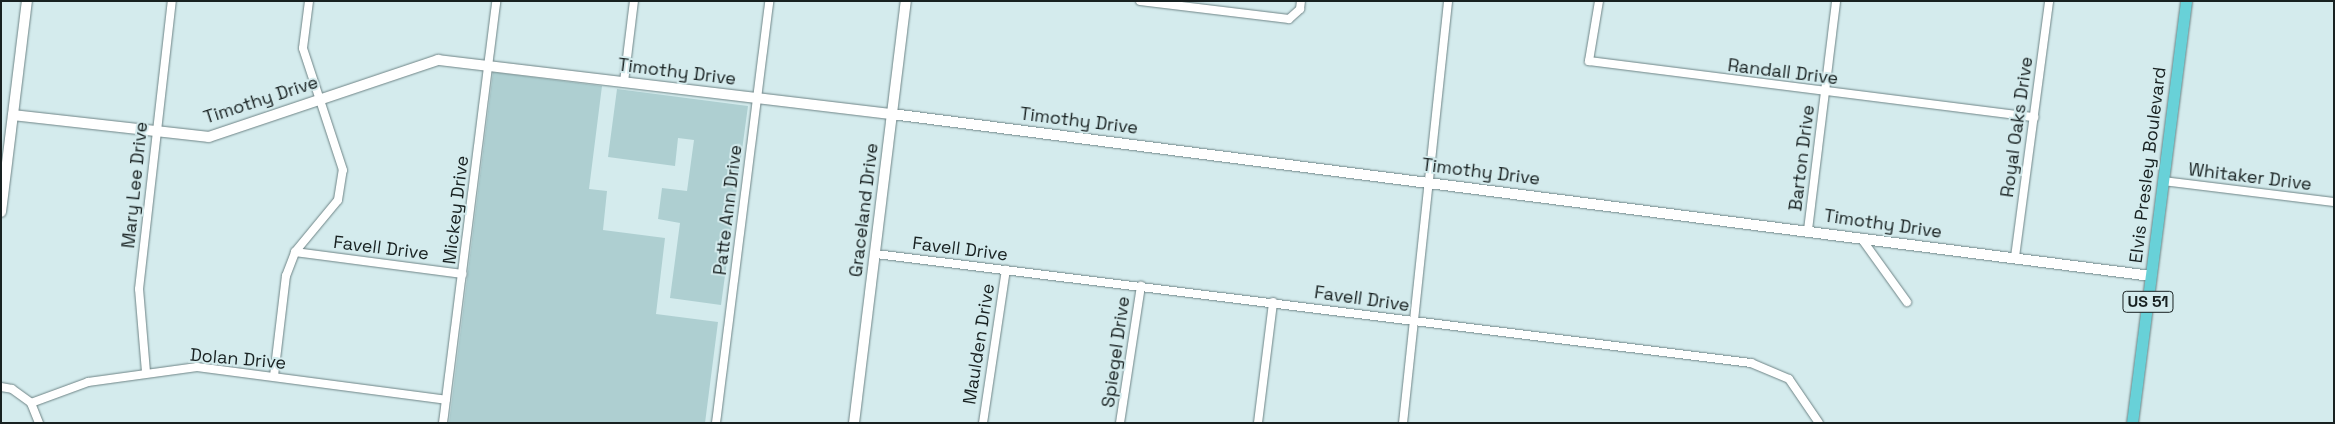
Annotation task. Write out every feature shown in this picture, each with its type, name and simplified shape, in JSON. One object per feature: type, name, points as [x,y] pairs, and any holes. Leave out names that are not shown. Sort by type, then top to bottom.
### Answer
[{"type":"main road","name":"Elvis Presley Boulevard","points":[[2132,423],[2186,1]]},
{"type":"street","points":[[1,212],[27,1]]},
{"type":"street","name":"Mary Lee Drive","points":[[146,372],[139,289],[155,133],[172,1]]},
{"type":"street","points":[[274,376],[286,276],[295,252],[338,200],[343,170],[318,99],[303,48],[309,1]]},
{"type":"street","name":"Mickey Drive","points":[[443,423],[464,274],[496,1]]},
{"type":"street","points":[[624,82],[634,1]]},
{"type":"street","name":"Patte Ann Drive","points":[[716,423],[770,1]]},
{"type":"street","name":"Graceland Drive","points":[[854,423],[906,1]]},
{"type":"street","points":[[1140,1],[1289,19],[1300,9],[1301,1]]},
{"type":"street","points":[[1403,423],[1448,1]]},
{"type":"street","name":"Randall Drive","points":[[1599,1],[1589,61],[1826,93],[2034,117]]},
{"type":"street","name":"Barton Drive","points":[[1808,230],[1836,1]]},
{"type":"street","name":"Royal Oaks Drive","points":[[2015,258],[2049,1]]},
{"type":"street","name":"Timothy Drive","points":[[13,116],[155,133],[209,137],[438,60],[892,114],[1808,230],[2151,276]]},
{"type":"street","name":"Whitaker Drive","points":[[2163,181],[2334,202]]},
{"type":"street","points":[[1861,238],[1907,302]]},
{"type":"street","name":"Favell Drive","points":[[295,252],[464,274]]},
{"type":"street","name":"Favell Drive","points":[[876,254],[1751,363],[1789,379],[1819,423]]},
{"type":"street","name":"Maulden Drive","points":[[983,423],[1006,270]]},
{"type":"street","name":"Spiegel Drive","points":[[1120,423],[1141,286]]},
{"type":"street","points":[[1258,423],[1273,302]]},
{"type":"street","name":"Dolan Drive","points":[[31,403],[88,382],[146,372],[197,367],[446,400]]},
{"type":"street","points":[[1,387],[12,389],[31,403],[39,423]]},
{"type":"shaded area","points":[[493,72],[602,86],[589,189],[607,191],[603,230],[665,238],[656,314],[718,322],[705,423],[449,423]]},
{"type":"shaded area","points":[[617,89],[748,106],[721,305],[670,298],[680,223],[658,219],[662,188],[687,191],[694,140],[678,138],[675,166],[608,157]]}]
